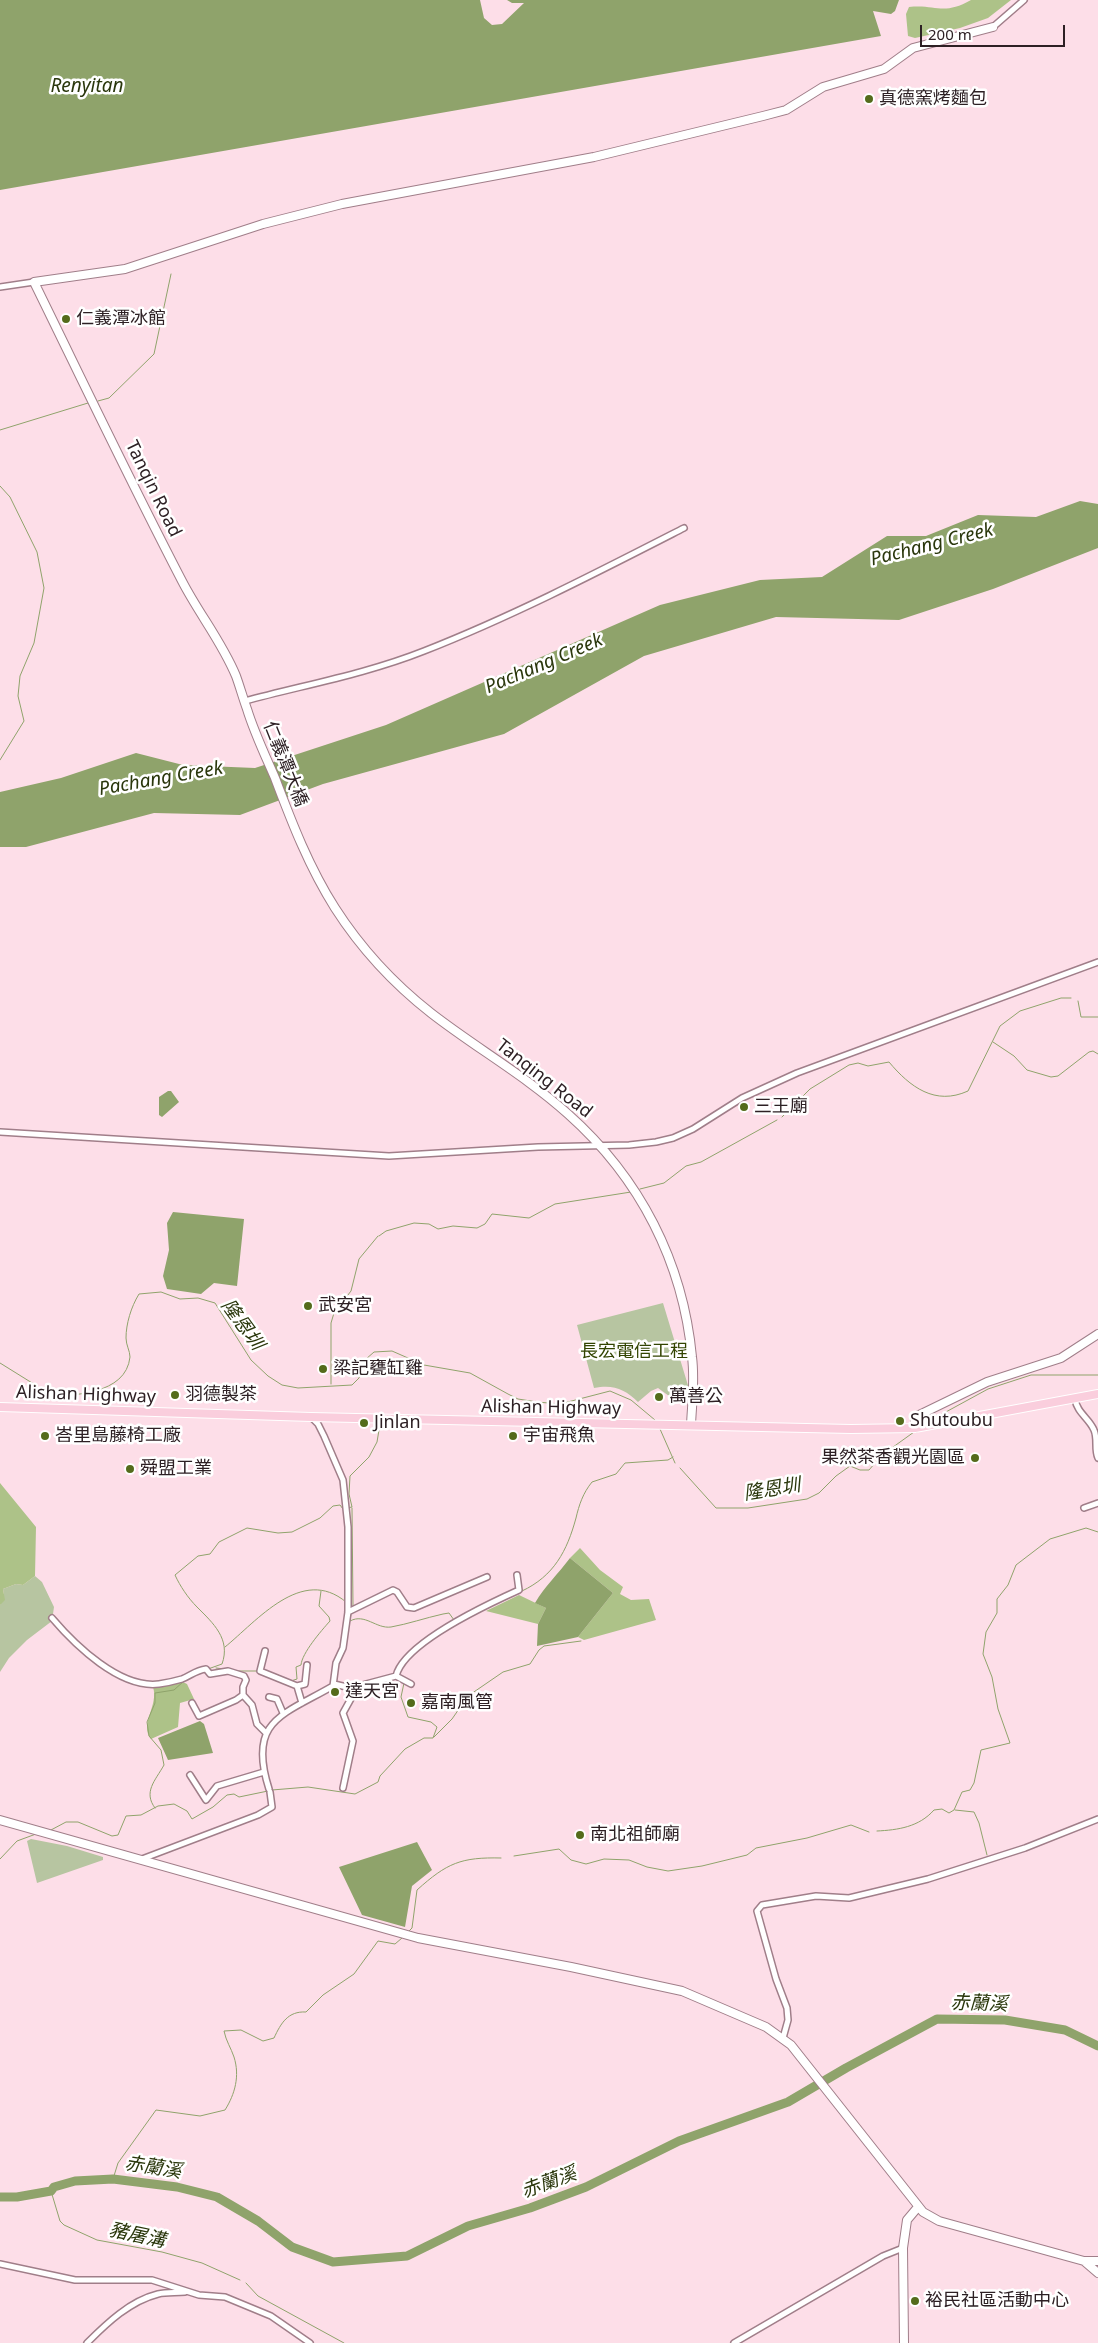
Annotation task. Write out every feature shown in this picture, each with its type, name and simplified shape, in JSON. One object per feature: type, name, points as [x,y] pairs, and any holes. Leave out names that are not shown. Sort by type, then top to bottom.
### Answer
[{"type":"main road","name":"Alishan Highway","points":[[0,1407],[311,1417],[841,1429],[915,1428],[1098,1394]]},
{"type":"street","points":[[0,287],[125,269],[158,260],[255,226],[342,204],[594,157],[786,110],[823,87],[884,69],[912,48],[993,26],[1024,0]]},
{"type":"street","name":"Tanqin Road","points":[[34,282],[184,585],[219,642],[236,676],[246,705]]},
{"type":"street","points":[[246,705],[423,652],[534,604],[684,528]]},
{"type":"street","name":"仁義潭大橋","points":[[246,705],[296,831]]},
{"type":"street","name":"Tanqing Road","points":[[296,831],[315,875],[328,897],[376,963],[430,1012],[568,1114],[599,1145],[637,1192],[659,1230],[674,1269],[685,1310],[694,1382],[691,1425]]},
{"type":"street","points":[[0,1132],[389,1156],[629,1145],[673,1138],[710,1120],[750,1094],[797,1072],[1098,962]]},
{"type":"street","points":[[915,1428],[915,1417],[987,1382],[1061,1358],[1098,1334]]},
{"type":"street","points":[[1076,1399],[1076,1407],[1095,1432],[1095,1450],[1098,1458]]},
{"type":"street","points":[[311,1417],[321,1430],[342,1480],[348,1527],[348,1612],[343,1648],[336,1663],[334,1684]]},
{"type":"street","points":[[1084,1508],[1098,1503]]},
{"type":"street","points":[[396,1676],[398,1669],[409,1654],[448,1627],[519,1590],[517,1575]]},
{"type":"street","points":[[348,1612],[393,1590],[397,1592],[407,1607],[414,1608],[487,1577]]},
{"type":"street","points":[[52,1618],[66,1635],[86,1652],[127,1679],[150,1685],[182,1679],[200,1669],[206,1669],[210,1674],[228,1671],[244,1676],[246,1680],[243,1687],[243,1695],[252,1705],[257,1724],[266,1733]]},
{"type":"street","points":[[265,1651],[260,1671],[297,1686],[305,1684],[307,1664]]},
{"type":"street","points":[[142,1860],[258,1816],[272,1807],[264,1772],[262,1740],[283,1712],[334,1684],[351,1688],[396,1676],[411,1684]]},
{"type":"street","points":[[297,1686],[302,1703]]},
{"type":"street","points":[[343,1788],[353,1742],[343,1713],[353,1695],[351,1688]]},
{"type":"street","points":[[192,1703],[199,1716],[243,1695]]},
{"type":"street","points":[[269,1697],[277,1699],[283,1712]]},
{"type":"street","points":[[190,1775],[206,1800],[218,1786],[264,1772]]},
{"type":"street","points":[[783,2038],[788,2020],[787,2008],[776,1979],[758,1911],[762,1905],[816,1896],[849,1898],[928,1879],[1025,1848],[1098,1819]]},
{"type":"street","points":[[0,1820],[418,1938],[571,1967],[682,1991],[766,2027],[783,2038],[798,2052],[837,2106],[918,2207],[939,2220],[1084,2261],[1098,2261]]},
{"type":"street","points":[[904,2343],[903,2248],[907,2220],[918,2207]]},
{"type":"street","points":[[734,2343],[883,2256],[903,2248]]},
{"type":"street","points":[[1084,2261],[1098,2273]]},
{"type":"street","points":[[0,2264],[76,2280],[152,2280],[188,2292],[226,2297],[271,2316],[310,2343]]},
{"type":"street","points":[[88,2343],[112,2319],[138,2303],[156,2295],[188,2292]]},
{"type":"green space","name":"長宏電信工程","points":[[663,1303],[690,1392],[679,1397],[674,1394],[669,1396],[658,1388],[651,1391],[638,1402],[623,1391],[613,1387],[594,1388],[577,1325]]},
{"type":"green space","points":[[35,1576],[42,1582],[54,1607],[52,1621],[27,1640],[9,1658],[0,1672],[0,1605],[4,1595],[3,1589],[16,1584],[23,1585]]},
{"type":"green space","points":[[31,1839],[67,1846],[103,1857],[103,1860],[37,1883],[27,1841]]},
{"type":"shaded area","points":[[971,0],[1011,0],[988,18],[960,28],[915,38],[908,36],[906,14],[909,7],[946,8],[961,5]]},
{"type":"shaded area","points":[[0,1483],[36,1527],[35,1576],[23,1585],[16,1584],[3,1589],[5,1600],[0,1605]]},
{"type":"shaded area","points":[[580,1548],[600,1570],[623,1587],[620,1594],[631,1600],[649,1599],[656,1620],[584,1640],[578,1637],[613,1593],[570,1558]]},
{"type":"shaded area","points":[[519,1595],[546,1608],[538,1624],[486,1611]]},
{"type":"shaded area","points":[[181,1681],[187,1684],[194,1699],[180,1703],[178,1727],[151,1739],[147,1727],[154,1701],[153,1687]]},
{"type":"water","name":"Renyitan","points":[[0,0],[480,0],[484,18],[492,25],[502,24],[524,3],[512,3],[507,0],[899,0],[895,11],[891,14],[873,11],[881,36],[0,190]]},
{"type":"water","name":"Pachang Creek","points":[[1080,501],[1098,504],[1098,548],[993,589],[899,620],[776,617],[644,656],[504,734],[323,784],[240,815],[154,813],[26,847],[0,847],[0,792],[61,778],[136,753],[183,765],[255,768],[386,725],[660,605],[760,580],[822,577],[887,536],[926,536],[978,515],[1036,517]]},
{"type":"water","points":[[171,1091],[179,1102],[162,1117],[159,1115],[159,1097]]},
{"type":"water","points":[[173,1212],[244,1219],[237,1286],[214,1283],[201,1294],[167,1289],[163,1276],[169,1250],[167,1223]]},
{"type":"water","points":[[570,1558],[613,1593],[578,1637],[537,1646],[538,1624],[546,1608],[535,1603]]},
{"type":"water","points":[[200,1721],[204,1724],[213,1753],[168,1760],[158,1738]]},
{"type":"water","points":[[417,1842],[432,1870],[412,1886],[405,1927],[362,1915],[339,1867]]},
{"type":"waterway","points":[[98,401],[109,398],[154,354],[171,274]]},
{"type":"waterway","points":[[0,430],[88,403]]},
{"type":"waterway","points":[[0,486],[10,497],[37,552],[44,588],[34,643],[20,676],[18,696],[24,721],[0,760]]},
{"type":"waterway","points":[[782,1117],[810,1089],[849,1065],[858,1063],[868,1066],[889,1062],[915,1086],[924,1092],[934,1095],[956,1095],[968,1091],[1000,1026],[1020,1011],[1061,998],[1071,998]]},
{"type":"waterway","points":[[1078,1001],[1081,1017],[1098,1017]]},
{"type":"waterway","points":[[993,1042],[1014,1056],[1027,1070],[1051,1077],[1058,1076],[1089,1052],[1093,1051],[1098,1054]]},
{"type":"waterway","points":[[640,1189],[664,1183],[686,1166],[701,1162],[777,1120]]},
{"type":"waterway","points":[[379,1236],[386,1231],[414,1223],[429,1224],[438,1229],[453,1226],[477,1228],[485,1224],[492,1214],[529,1218],[555,1204],[631,1192]]},
{"type":"waterway","points":[[331,1384],[331,1323],[334,1313],[351,1291],[359,1259],[378,1236]]},
{"type":"waterway","name":"隆恩圳","points":[[0,1363],[37,1386],[43,1396],[82,1394],[108,1386],[119,1379],[126,1370],[130,1357],[126,1341],[127,1327],[136,1299],[139,1294],[161,1292],[180,1299],[198,1298],[215,1303],[251,1360],[268,1376],[282,1385],[298,1388],[352,1385],[359,1378],[366,1359],[374,1352],[392,1351],[424,1365],[470,1373],[518,1399],[560,1404],[610,1391],[631,1400],[655,1420]]},
{"type":"waterway","name":"隆恩圳","points":[[933,1419],[988,1389],[1031,1375],[1098,1375]]},
{"type":"waterway","name":"隆恩圳","points":[[660,1429],[675,1463]]},
{"type":"waterway","points":[[347,1508],[352,1507],[349,1494],[350,1476],[369,1457],[377,1442],[379,1430]]},
{"type":"waterway","name":"隆恩圳","points":[[680,1468],[716,1508],[748,1508],[807,1499],[819,1493],[836,1476],[850,1466],[860,1470],[869,1470],[882,1455],[914,1432]]},
{"type":"waterway","points":[[522,1591],[543,1578],[558,1561],[568,1541],[578,1508],[592,1482],[616,1474],[625,1463],[668,1460],[673,1457]]},
{"type":"waterway","points":[[208,1669],[222,1664],[224,1655],[222,1639],[214,1625],[187,1596],[175,1575],[198,1556],[210,1554],[219,1542],[247,1528],[278,1533],[292,1532],[320,1518],[333,1506],[340,1505],[343,1509]]},
{"type":"waterway","points":[[352,1508],[353,1607]]},
{"type":"waterway","points":[[877,1831],[893,1830],[915,1824],[934,1810],[942,1809],[949,1813],[954,1810],[962,1792],[970,1790],[974,1783],[981,1750],[1010,1743],[998,1709],[992,1677],[983,1654],[986,1632],[997,1613],[997,1599],[1008,1585],[1016,1565],[1050,1539],[1086,1528],[1098,1532]]},
{"type":"waterway","points":[[225,1647],[266,1612],[281,1601],[297,1593],[313,1590],[329,1592],[346,1602]]},
{"type":"waterway","points":[[291,1681],[297,1679],[296,1667],[301,1665],[308,1648],[330,1621],[329,1617],[319,1606],[321,1591]]},
{"type":"waterway","points":[[351,1613],[350,1621],[361,1619],[386,1627],[449,1613],[454,1620]]},
{"type":"waterway","points":[[426,1644],[435,1638]]},
{"type":"waterway","points":[[434,1737],[452,1719],[468,1696],[503,1672],[530,1664],[544,1646],[581,1641]]},
{"type":"waterway","points":[[216,1668],[224,1669]]},
{"type":"waterway","points":[[235,1671],[259,1671]]},
{"type":"waterway","points":[[265,1671],[278,1675]]},
{"type":"waterway","points":[[155,1808],[150,1792],[154,1781],[164,1765],[161,1750],[149,1736],[147,1722],[155,1703],[155,1693],[174,1690],[184,1681]]},
{"type":"waterway","points":[[272,1790],[308,1787],[355,1794],[378,1782],[380,1776],[405,1749],[424,1738],[433,1738],[437,1727],[431,1722],[408,1717],[401,1697],[404,1683]]},
{"type":"waterway","points":[[51,1830],[66,1822],[78,1822],[112,1836],[118,1835],[126,1816],[141,1815],[158,1806],[174,1804],[187,1811],[192,1819],[213,1807],[227,1795],[234,1794],[239,1797],[268,1791]]},
{"type":"waterway","points":[[955,1810],[974,1812],[979,1823],[987,1855]]},
{"type":"waterway","points":[[514,1856],[559,1849],[571,1860],[586,1864],[604,1859],[629,1860],[647,1867],[668,1871],[702,1866],[747,1855],[756,1848],[807,1838],[851,1825],[869,1832]]},
{"type":"waterway","points":[[0,1859],[17,1841],[36,1834]]},
{"type":"waterway","points":[[409,1931],[412,1928],[417,1890],[437,1873],[465,1861],[501,1858]]},
{"type":"waterway","points":[[113,2179],[118,2163],[156,2110],[200,2116],[225,2110],[236,2085],[237,2071],[224,2031],[241,2030],[263,2041],[274,2038],[279,2027],[286,2019],[294,2014],[306,2012],[323,1995],[354,1974],[378,1941],[395,1944],[402,1938]]},
{"type":"waterway","name":"赤蘭溪","points":[[0,2197],[17,2197],[51,2191],[54,2187],[75,2181],[113,2179],[177,2187],[217,2197],[258,2221],[292,2247],[333,2262],[407,2256],[468,2226],[530,2208],[586,2187],[679,2141],[788,2102],[937,2019],[1005,2020],[1065,2030],[1098,2046]]},
{"type":"waterway","name":"豬屠溝","points":[[51,2191],[60,2221],[64,2225],[97,2240],[162,2252],[202,2263],[240,2280]]},
{"type":"waterway","name":"豬屠溝","points":[[246,2283],[258,2296],[344,2343]]},
{"type":"place","name":"真德窯烤麵包","points":[[869,99]]},
{"type":"place","name":"仁義潭冰館","points":[[66,319]]},
{"type":"place","name":"三王廟","points":[[744,1107]]},
{"type":"place","name":"武安宮","points":[[308,1306]]},
{"type":"place","name":"梁記甕缸雞","points":[[323,1369]]},
{"type":"place","name":"羽德製茶","points":[[175,1395]]},
{"type":"place","name":"萬善公","points":[[659,1397]]},
{"type":"place","name":"Shutoubu","points":[[900,1421]]},
{"type":"place","name":"Jinlan","points":[[364,1423]]},
{"type":"place","name":"峇里島藤椅工廠","points":[[45,1436]]},
{"type":"place","name":"宇宙飛魚","points":[[513,1436]]},
{"type":"place","name":"果然茶香觀光園區","points":[[975,1458]]},
{"type":"place","name":"舜盟工業","points":[[130,1469]]},
{"type":"place","name":"達天宮","points":[[335,1692]]},
{"type":"place","name":"嘉南風管","points":[[411,1703]]},
{"type":"place","name":"南北祖師廟","points":[[580,1835]]},
{"type":"place","name":"裕民社區活動中心","points":[[915,2301]]}]
